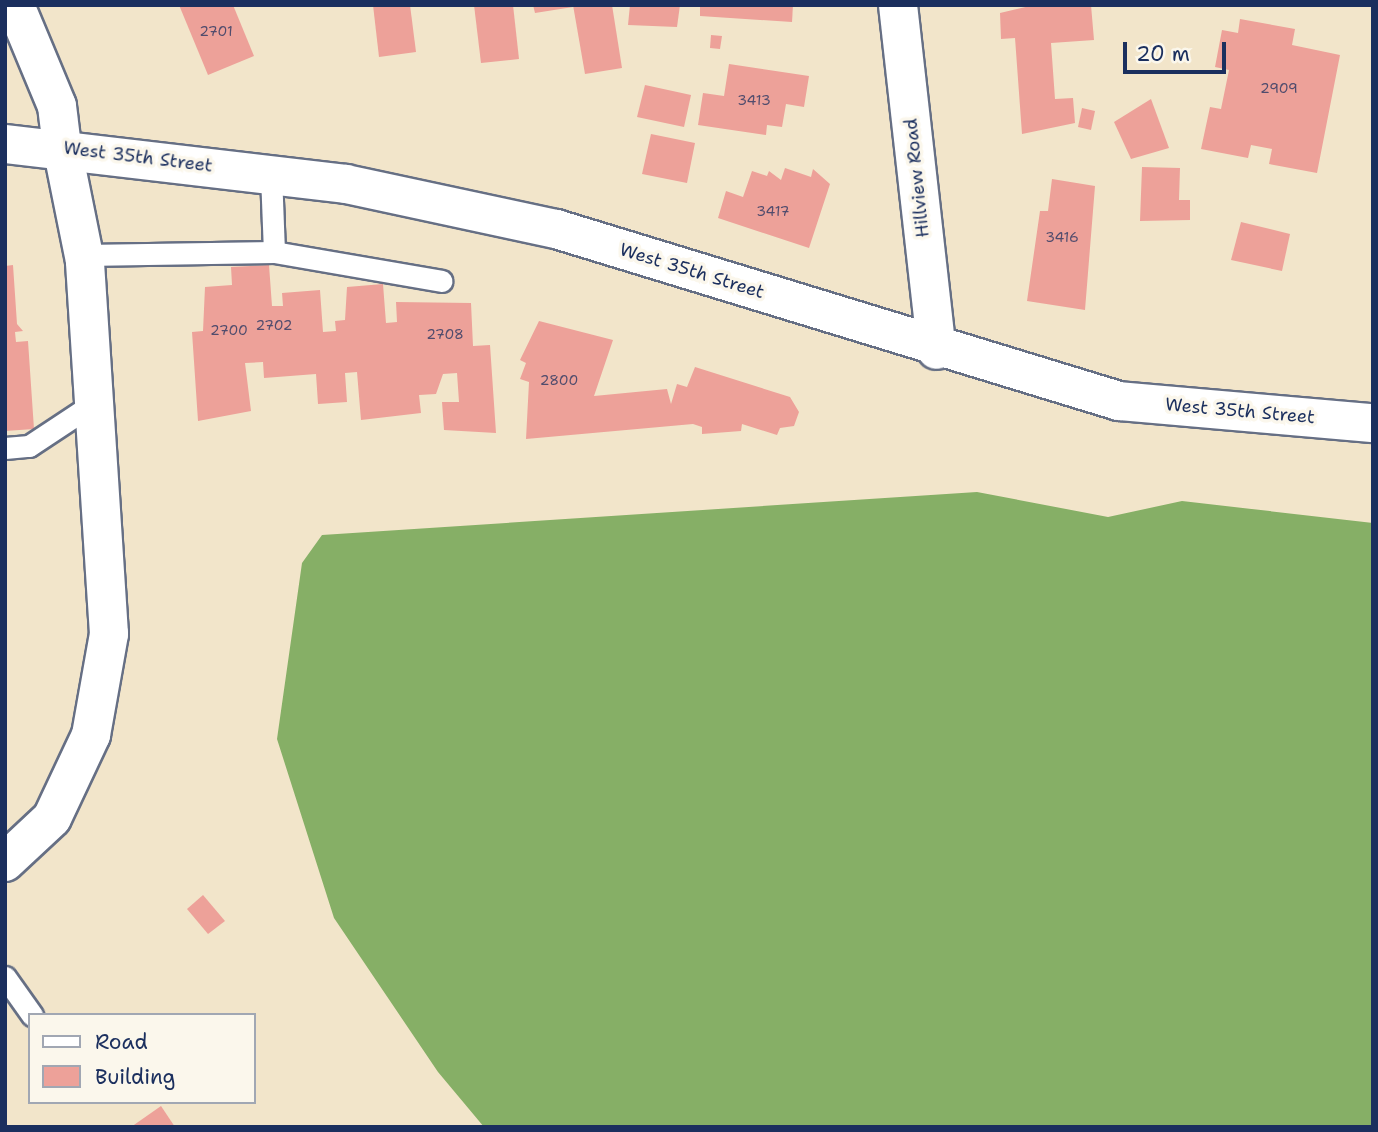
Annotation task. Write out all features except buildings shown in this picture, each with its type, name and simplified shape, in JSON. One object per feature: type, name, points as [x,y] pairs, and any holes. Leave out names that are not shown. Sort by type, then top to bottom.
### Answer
[{"type":"street","points":[[5,18],[13,5]]},
{"type":"street","points":[[5,862],[52,818],[91,735],[109,634],[84,256],[62,147],[57,106],[13,5]]},
{"type":"street","name":"Hillview Road","points":[[898,5],[937,350]]},
{"type":"street","name":"West 35th Street","points":[[5,144],[62,147],[271,174],[556,229],[937,350],[1119,401],[1373,423]]},
{"type":"lane","points":[[271,174],[274,252]]},
{"type":"lane","points":[[84,256],[274,252],[443,281]]},
{"type":"lane","points":[[5,448],[29,446],[94,402]]},
{"type":"lane","points":[[5,978],[31,1013]]},
{"type":"green space","points":[[977,492],[1108,517],[1182,501],[1373,523],[1373,1127],[484,1127],[438,1072],[334,918],[277,739],[302,563],[322,535]]}]
